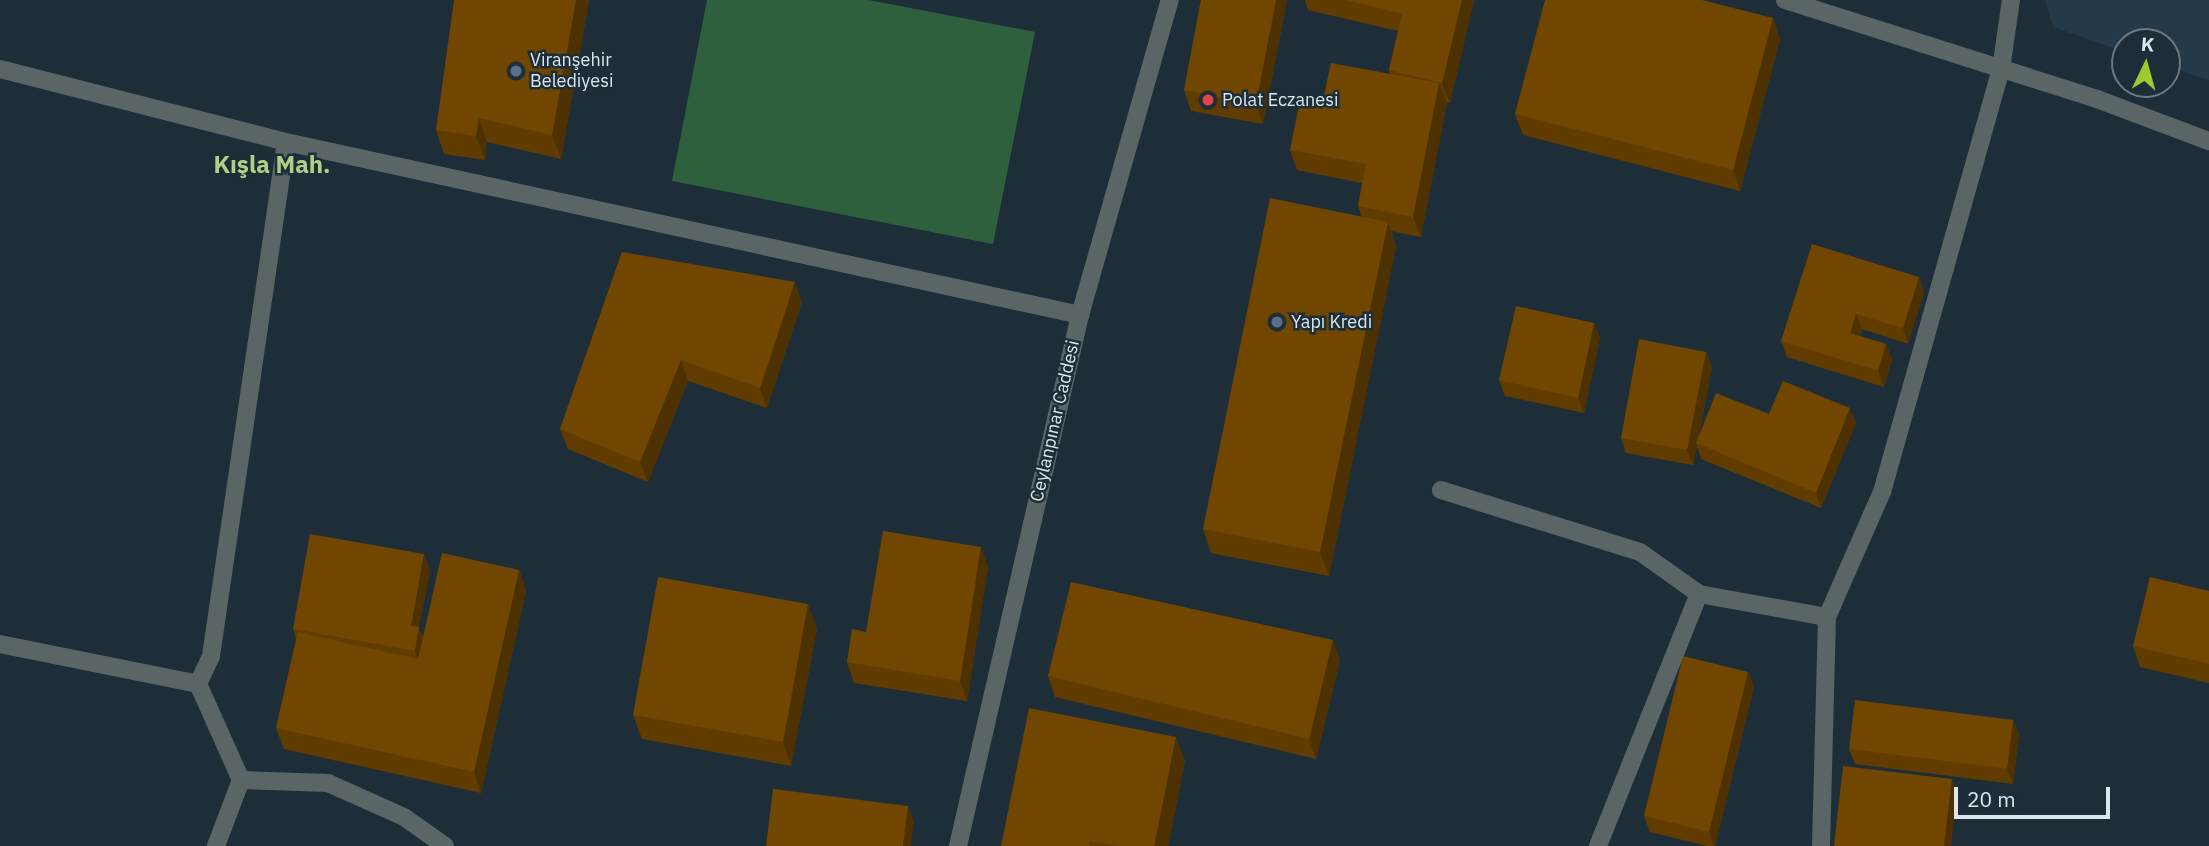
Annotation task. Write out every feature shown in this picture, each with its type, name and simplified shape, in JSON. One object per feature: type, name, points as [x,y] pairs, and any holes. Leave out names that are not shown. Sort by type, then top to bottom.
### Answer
[{"type":"street","name":"Ceylanpınar Caddesi","points":[[958,846],[1080,315],[1170,0]]},
{"type":"street","points":[[1785,0],[2001,68],[2209,141]]},
{"type":"street","points":[[1821,846],[1827,617],[1882,492],[2001,68],[2011,0]]},
{"type":"street","points":[[0,69],[286,142],[1080,315]]},
{"type":"street","points":[[216,846],[241,780],[198,684],[211,656],[286,142]]},
{"type":"street","points":[[1441,491],[1640,552],[1699,594],[1827,617]]},
{"type":"street","points":[[1598,846],[1699,594]]},
{"type":"street","points":[[0,644],[198,684]]},
{"type":"street","points":[[241,780],[328,783],[404,817],[445,846]]},
{"type":"shaded area","points":[[2045,0],[2209,0],[2209,80],[2181,71],[2181,28],[2111,28],[2111,47],[2053,27]]},
{"type":"green space","points":[[707,0],[869,0],[1035,32],[993,244],[672,181]]},
{"type":"building","name":"Viranşehir Belediyesi","points":[[454,0],[576,0],[552,135],[479,118],[476,136],[436,130]]},
{"type":"building","points":[[1201,0],[1276,0],[1256,104],[1184,90]]},
{"type":"building","points":[[1346,0],[1462,0],[1442,83],[1389,70],[1402,14]]},
{"type":"building","points":[[1545,0],[1702,0],[1773,18],[1733,170],[1515,114]]},
{"type":"building","points":[[1331,63],[1439,83],[1413,217],[1358,206],[1366,164],[1290,150],[1300,100],[1322,104]]},
{"type":"building","points":[[1270,198],[1388,222],[1320,552],[1203,529]]},
{"type":"building","points":[[1812,244],[1919,277],[1903,328],[1856,314],[1850,333],[1886,344],[1878,371],[1781,341]]},
{"type":"building","points":[[622,252],[795,282],[760,388],[681,360],[640,462],[560,429]]},
{"type":"building","points":[[1516,306],[1594,323],[1578,398],[1499,380]]},
{"type":"building","points":[[1639,339],[1706,352],[1687,450],[1621,438]]},
{"type":"building","points":[[1783,381],[1850,408],[1816,493],[1696,443],[1716,393],[1769,414]]},
{"type":"building","points":[[883,531],[981,547],[960,681],[847,662],[852,629],[866,632]]},
{"type":"building","points":[[310,534],[424,554],[411,626],[419,627],[415,651],[293,629]]},
{"type":"building","points":[[442,553],[519,570],[474,772],[276,728],[298,632],[418,659]]},
{"type":"building","points":[[658,577],[808,604],[783,742],[633,715]]},
{"type":"building","points":[[2150,577],[2209,591],[2209,664],[2133,646]]},
{"type":"building","points":[[1071,582],[1333,640],[1309,739],[1048,676]]},
{"type":"building","points":[[1683,656],[1748,672],[1709,832],[1644,816]]},
{"type":"building","points":[[1855,700],[2013,720],[2007,769],[1849,749]]},
{"type":"building","points":[[1029,708],[1176,737],[1154,846],[1117,846],[1090,841],[1089,846],[1001,846]]},
{"type":"building","points":[[1843,766],[1952,779],[1944,846],[1834,846]]},
{"type":"building","points":[[773,789],[908,806],[903,846],[766,846]]},
{"type":"place","name":"Viranşehir Belediyesi","points":[[516,71]]},
{"type":"place","name":"Polat Eczanesi","points":[[1208,100]]},
{"type":"place","name":"Yapı Kredi","points":[[1277,322]]},
{"type":"district","name":"Kışla Mah.","points":[[272,165]]}]
